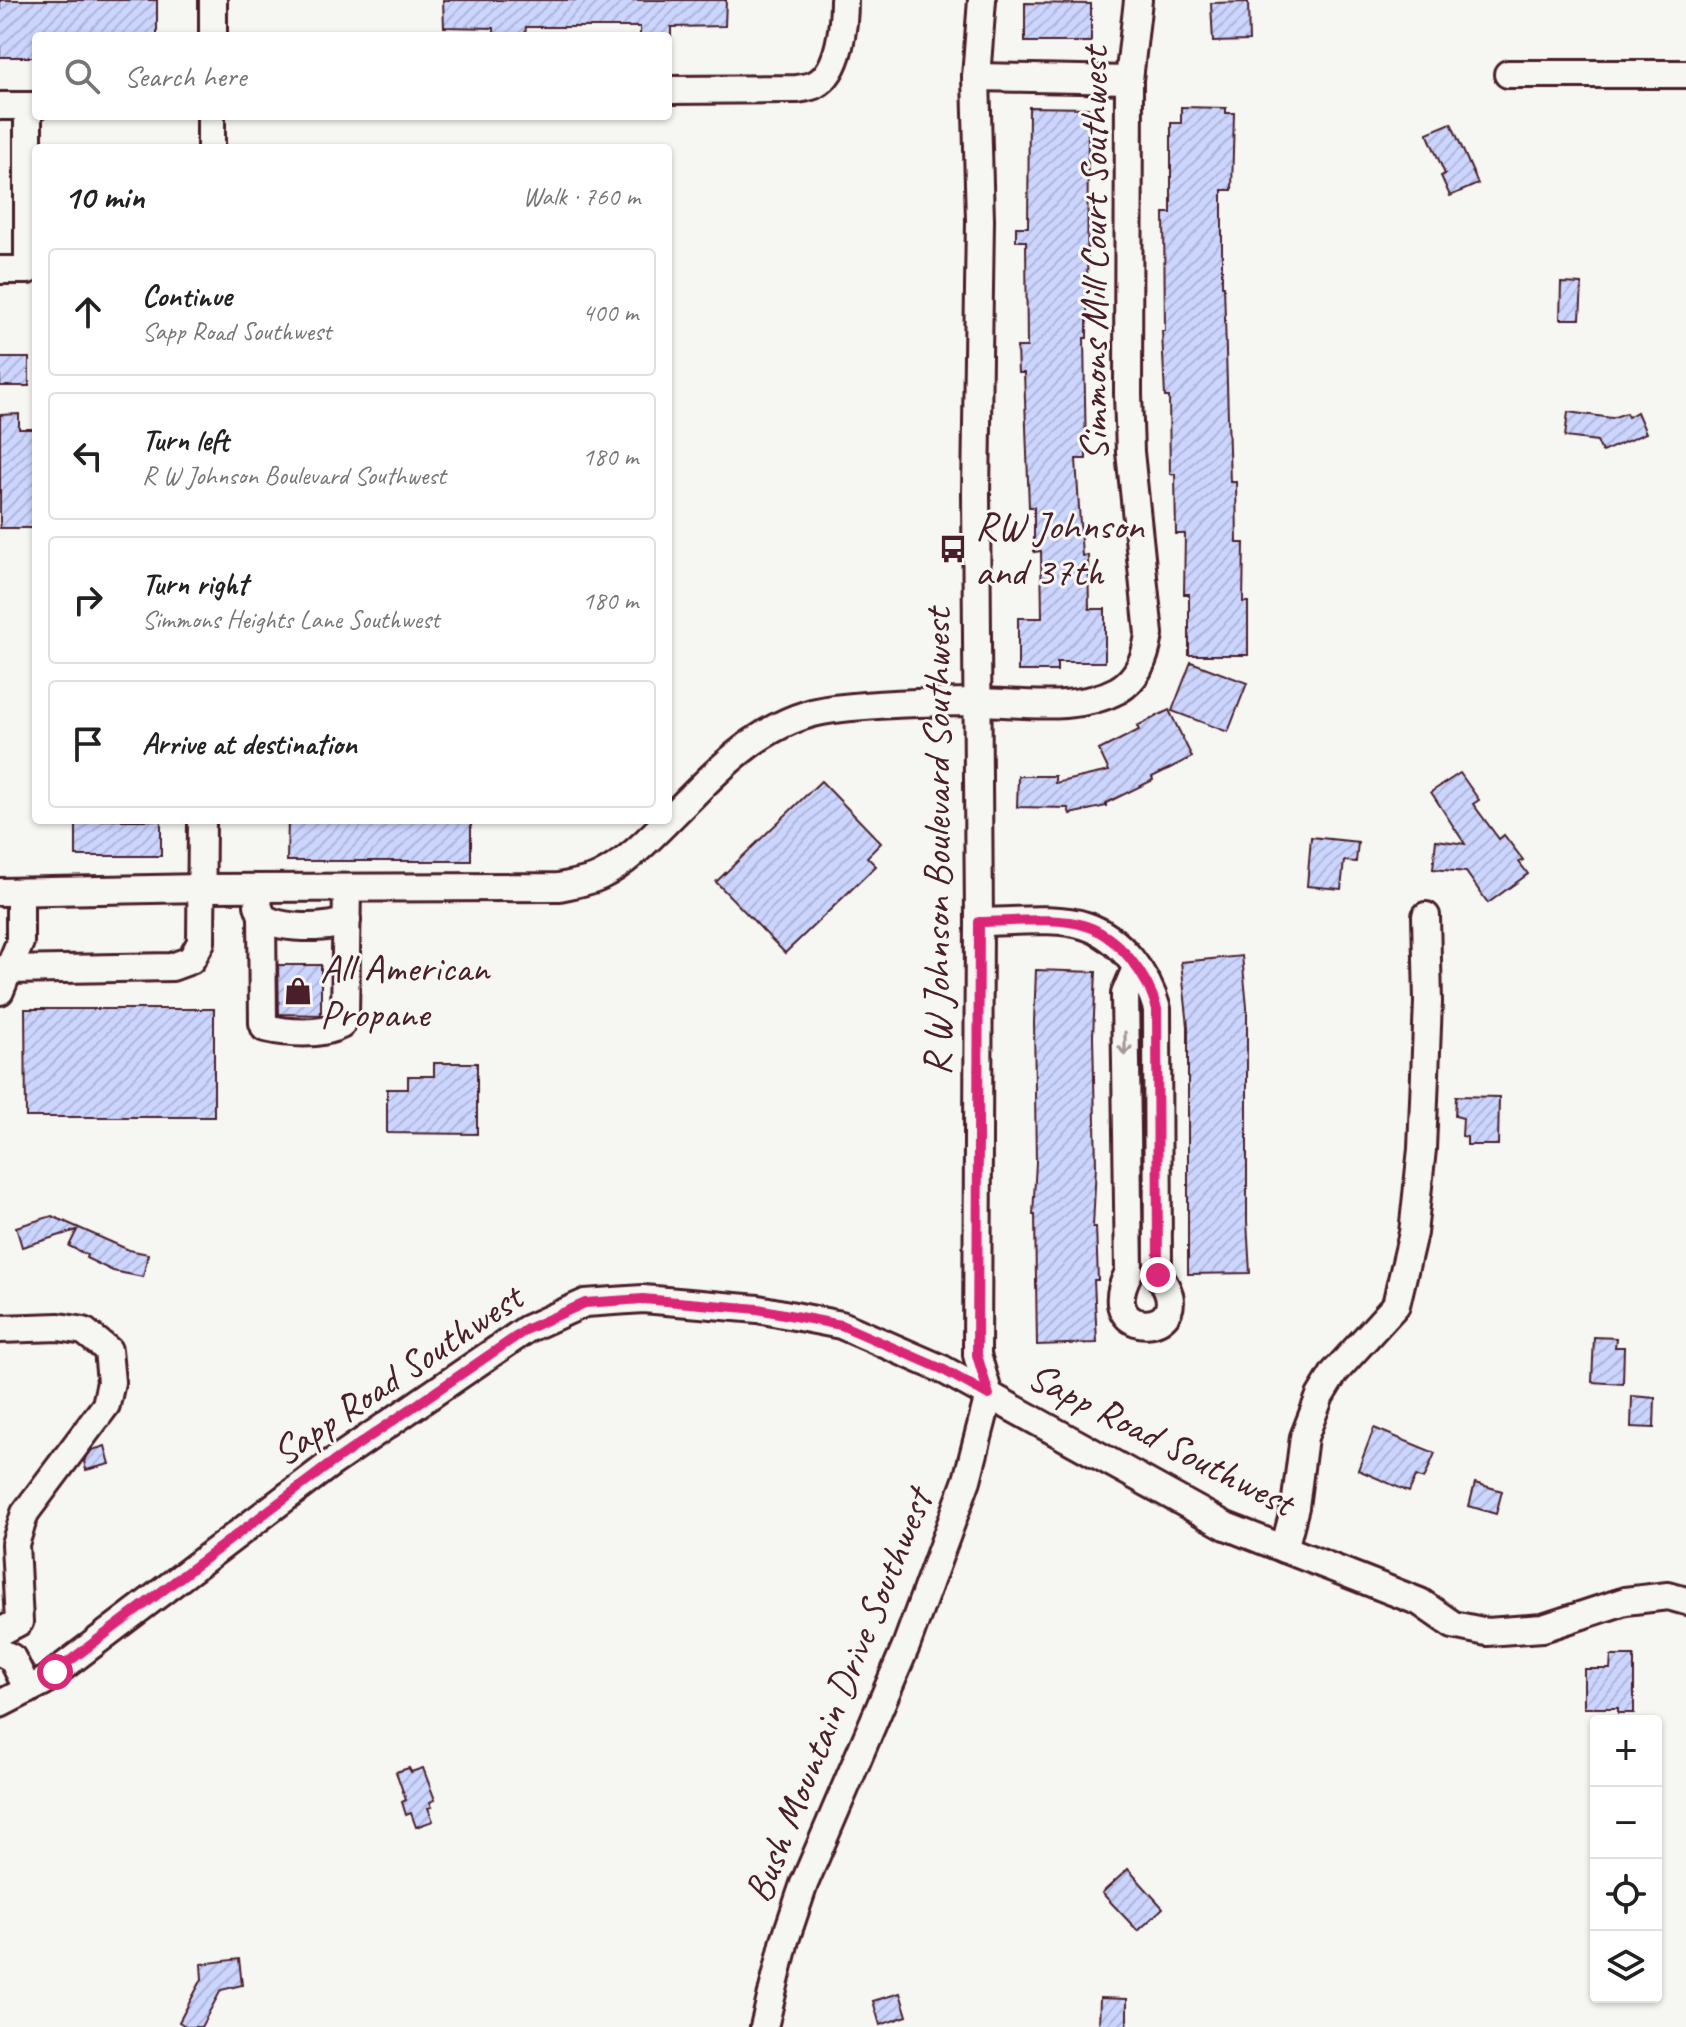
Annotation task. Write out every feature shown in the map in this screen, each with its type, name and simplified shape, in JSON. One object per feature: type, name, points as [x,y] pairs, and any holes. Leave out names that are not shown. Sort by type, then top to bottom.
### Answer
[{"type":"street","points":[[213,0],[213,32]]},
{"type":"street","points":[[672,90],[797,89],[817,84],[828,72],[838,50],[844,0]]},
{"type":"street","name":"R W Johnson Boulevard Southwest","points":[[982,0],[976,77],[980,220],[977,1355],[989,1395]]},
{"type":"street","name":"Simmons Mill Court Southwest","points":[[672,817],[733,758],[789,719],[834,709],[977,702],[1058,704],[1091,701],[1120,689],[1136,674],[1145,658],[1149,634],[1136,520],[1128,394],[1129,80],[1138,0]]},
{"type":"street","points":[[1508,74],[1686,74]]},
{"type":"street","points":[[976,77],[1129,80]]},
{"type":"street","points":[[0,106],[32,106],[28,270],[0,270]]},
{"type":"street","points":[[211,120],[211,144]]},
{"type":"street","points":[[10,892],[20,942],[4,980],[172,967],[191,960],[201,942],[202,824]]},
{"type":"street","name":"Simmons Mill Court Southwest","points":[[10,892],[202,888],[536,889],[600,876],[629,858],[664,824]]},
{"type":"street","points":[[260,889],[263,1023],[265,1028],[285,1032],[333,1029],[341,1025],[345,1015],[347,888]]},
{"type":"street","points":[[262,916],[268,922],[282,926],[334,925],[347,920]]},
{"type":"street","points":[[1284,1549],[1295,1507],[1304,1437],[1320,1396],[1334,1373],[1396,1305],[1413,1233],[1422,1149],[1428,1002],[1426,916]]},
{"type":"street","points":[[979,922],[1085,925],[1112,942],[1136,968],[1152,991],[1157,1009],[1158,1275],[1167,1286],[1170,1301],[1169,1312],[1164,1319],[1151,1325],[1141,1325],[1125,1315],[1120,1303],[1120,1291],[1129,1272],[1125,994],[1136,968]]},
{"type":"street","name":"Sapp Road Southwest","points":[[0,1704],[43,1682],[281,1500],[527,1329],[585,1303],[643,1299],[758,1309],[841,1325],[942,1369],[1226,1526],[1420,1602],[1453,1625],[1487,1632],[1543,1628],[1625,1601],[1668,1596],[1686,1601]]},
{"type":"street","points":[[0,1329],[59,1327],[84,1331],[108,1350],[111,1382],[106,1405],[25,1513],[15,1544],[19,1622],[0,1632]]},
{"type":"street","name":"Bush Mountain Drive Southwest","points":[[764,2027],[785,1940],[804,1884],[906,1646],[967,1480],[989,1395]]},
{"type":"street","points":[[0,1652],[12,1658],[28,1690]]},
{"type":"building","points":[[0,0],[157,0],[157,32],[32,32],[32,57],[0,57]]},
{"type":"building","points":[[443,0],[726,0],[725,26],[671,27],[671,32],[640,32],[640,27],[526,27],[525,32],[494,32],[494,28],[444,27]]},
{"type":"building","points":[[1248,2],[1249,41],[1213,42],[1211,3]]},
{"type":"building","points":[[1025,3],[1091,4],[1091,42],[1025,42]]},
{"type":"building","points":[[1029,107],[1088,108],[1087,338],[1084,338],[1086,459],[1076,459],[1082,556],[1088,555],[1089,609],[1105,609],[1105,662],[1057,662],[1057,671],[1018,671],[1018,618],[1042,618],[1041,551],[1034,552],[1034,507],[1029,507],[1024,373],[1018,373],[1017,347],[1027,347],[1026,241],[1016,241],[1016,227],[1028,227]]},
{"type":"building","points":[[1181,107],[1226,108],[1226,113],[1234,113],[1232,190],[1222,190],[1222,286],[1230,482],[1236,482],[1237,543],[1244,543],[1243,602],[1248,602],[1248,655],[1189,655],[1189,594],[1184,594],[1185,534],[1176,534],[1175,474],[1170,474],[1169,397],[1165,397],[1162,331],[1165,331],[1164,213],[1171,213],[1171,123],[1181,123]]},
{"type":"building","points":[[1451,123],[1478,184],[1450,196],[1441,176],[1445,174],[1427,133]]},
{"type":"building","points":[[1561,283],[1582,284],[1580,319],[1560,319]]},
{"type":"building","points":[[0,358],[29,358],[29,386],[0,386]]},
{"type":"building","points":[[1568,412],[1612,418],[1626,413],[1628,417],[1637,412],[1646,433],[1602,452],[1597,441],[1565,437]]},
{"type":"building","points":[[19,414],[19,429],[32,429],[32,528],[0,528],[0,415]]},
{"type":"building","points":[[1191,662],[1247,683],[1228,732],[1172,711]]},
{"type":"building","points":[[1169,710],[1192,757],[1106,803],[1106,806],[1070,814],[1068,808],[1017,807],[1018,776],[1055,776],[1055,783],[1109,771],[1099,750],[1139,730],[1137,726]]},
{"type":"building","points":[[1460,773],[1479,800],[1473,804],[1499,839],[1504,835],[1523,860],[1519,862],[1528,874],[1488,903],[1466,872],[1433,869],[1436,840],[1465,844],[1431,792]]},
{"type":"building","points":[[821,781],[881,843],[867,857],[876,866],[785,953],[716,882]]},
{"type":"building","points":[[76,824],[161,824],[161,856],[76,856]]},
{"type":"building","points":[[288,824],[471,824],[471,861],[287,861]]},
{"type":"building","points":[[1311,837],[1358,842],[1356,862],[1344,861],[1341,889],[1307,886]]},
{"type":"building","points":[[1242,956],[1247,1007],[1247,1221],[1250,1273],[1188,1274],[1188,1026],[1181,962]]},
{"type":"building","name":"All American Propane","points":[[278,965],[321,965],[321,1015],[279,1014]]},
{"type":"building","points":[[1036,970],[1096,972],[1093,1227],[1096,1227],[1098,1280],[1094,1280],[1097,1343],[1037,1345],[1033,1215]]},
{"type":"building","points":[[25,1009],[214,1009],[214,1117],[26,1117]]},
{"type":"building","points":[[434,1063],[477,1063],[477,1134],[387,1133],[387,1089],[408,1089],[408,1076],[434,1076]]},
{"type":"building","points":[[1456,1096],[1499,1097],[1498,1145],[1467,1145],[1467,1137],[1462,1136],[1463,1118],[1455,1116]]},
{"type":"building","points":[[52,1216],[129,1250],[148,1254],[143,1277],[113,1271],[69,1246],[77,1230],[22,1247],[16,1227]]},
{"type":"building","points":[[1594,1337],[1616,1338],[1615,1347],[1624,1347],[1623,1384],[1592,1382]]},
{"type":"building","points":[[1632,1396],[1655,1398],[1654,1428],[1631,1427]]},
{"type":"building","points":[[1374,1428],[1435,1453],[1424,1479],[1416,1476],[1409,1492],[1358,1470]]},
{"type":"building","points":[[105,1446],[110,1464],[86,1470],[84,1461],[92,1450]]},
{"type":"building","points":[[1475,1483],[1502,1491],[1496,1514],[1469,1506]]},
{"type":"building","points":[[1611,1656],[1634,1656],[1634,1713],[1618,1713],[1618,1708],[1584,1708],[1584,1669],[1610,1669]]},
{"type":"building","points":[[409,1768],[411,1772],[423,1768],[435,1800],[430,1802],[432,1807],[428,1808],[433,1821],[416,1827],[411,1813],[406,1815],[402,1802],[406,1800],[396,1772]]},
{"type":"building","points":[[1128,1869],[1163,1908],[1138,1931],[1102,1893]]},
{"type":"building","points":[[239,1959],[242,1985],[221,1990],[201,2027],[187,2027],[179,2022],[202,1979],[201,1964]]},
{"type":"building","points":[[900,1993],[907,2016],[880,2025],[873,2001]]},
{"type":"building","points":[[1100,1998],[1127,1999],[1127,2027],[1099,2027]]},
{"type":"place","name":"RW Johnson and 37th","points":[[953,549]]},
{"type":"place","name":"All American Propane","points":[[298,991]]},
{"type":"route","points":[[55,1672],[330,1464],[464,1370],[527,1329],[585,1303],[643,1299],[758,1309],[841,1325],[942,1369],[989,1395],[977,1355],[979,922],[1085,925],[1124,953],[1152,991],[1157,1009],[1158,1275]]}]
